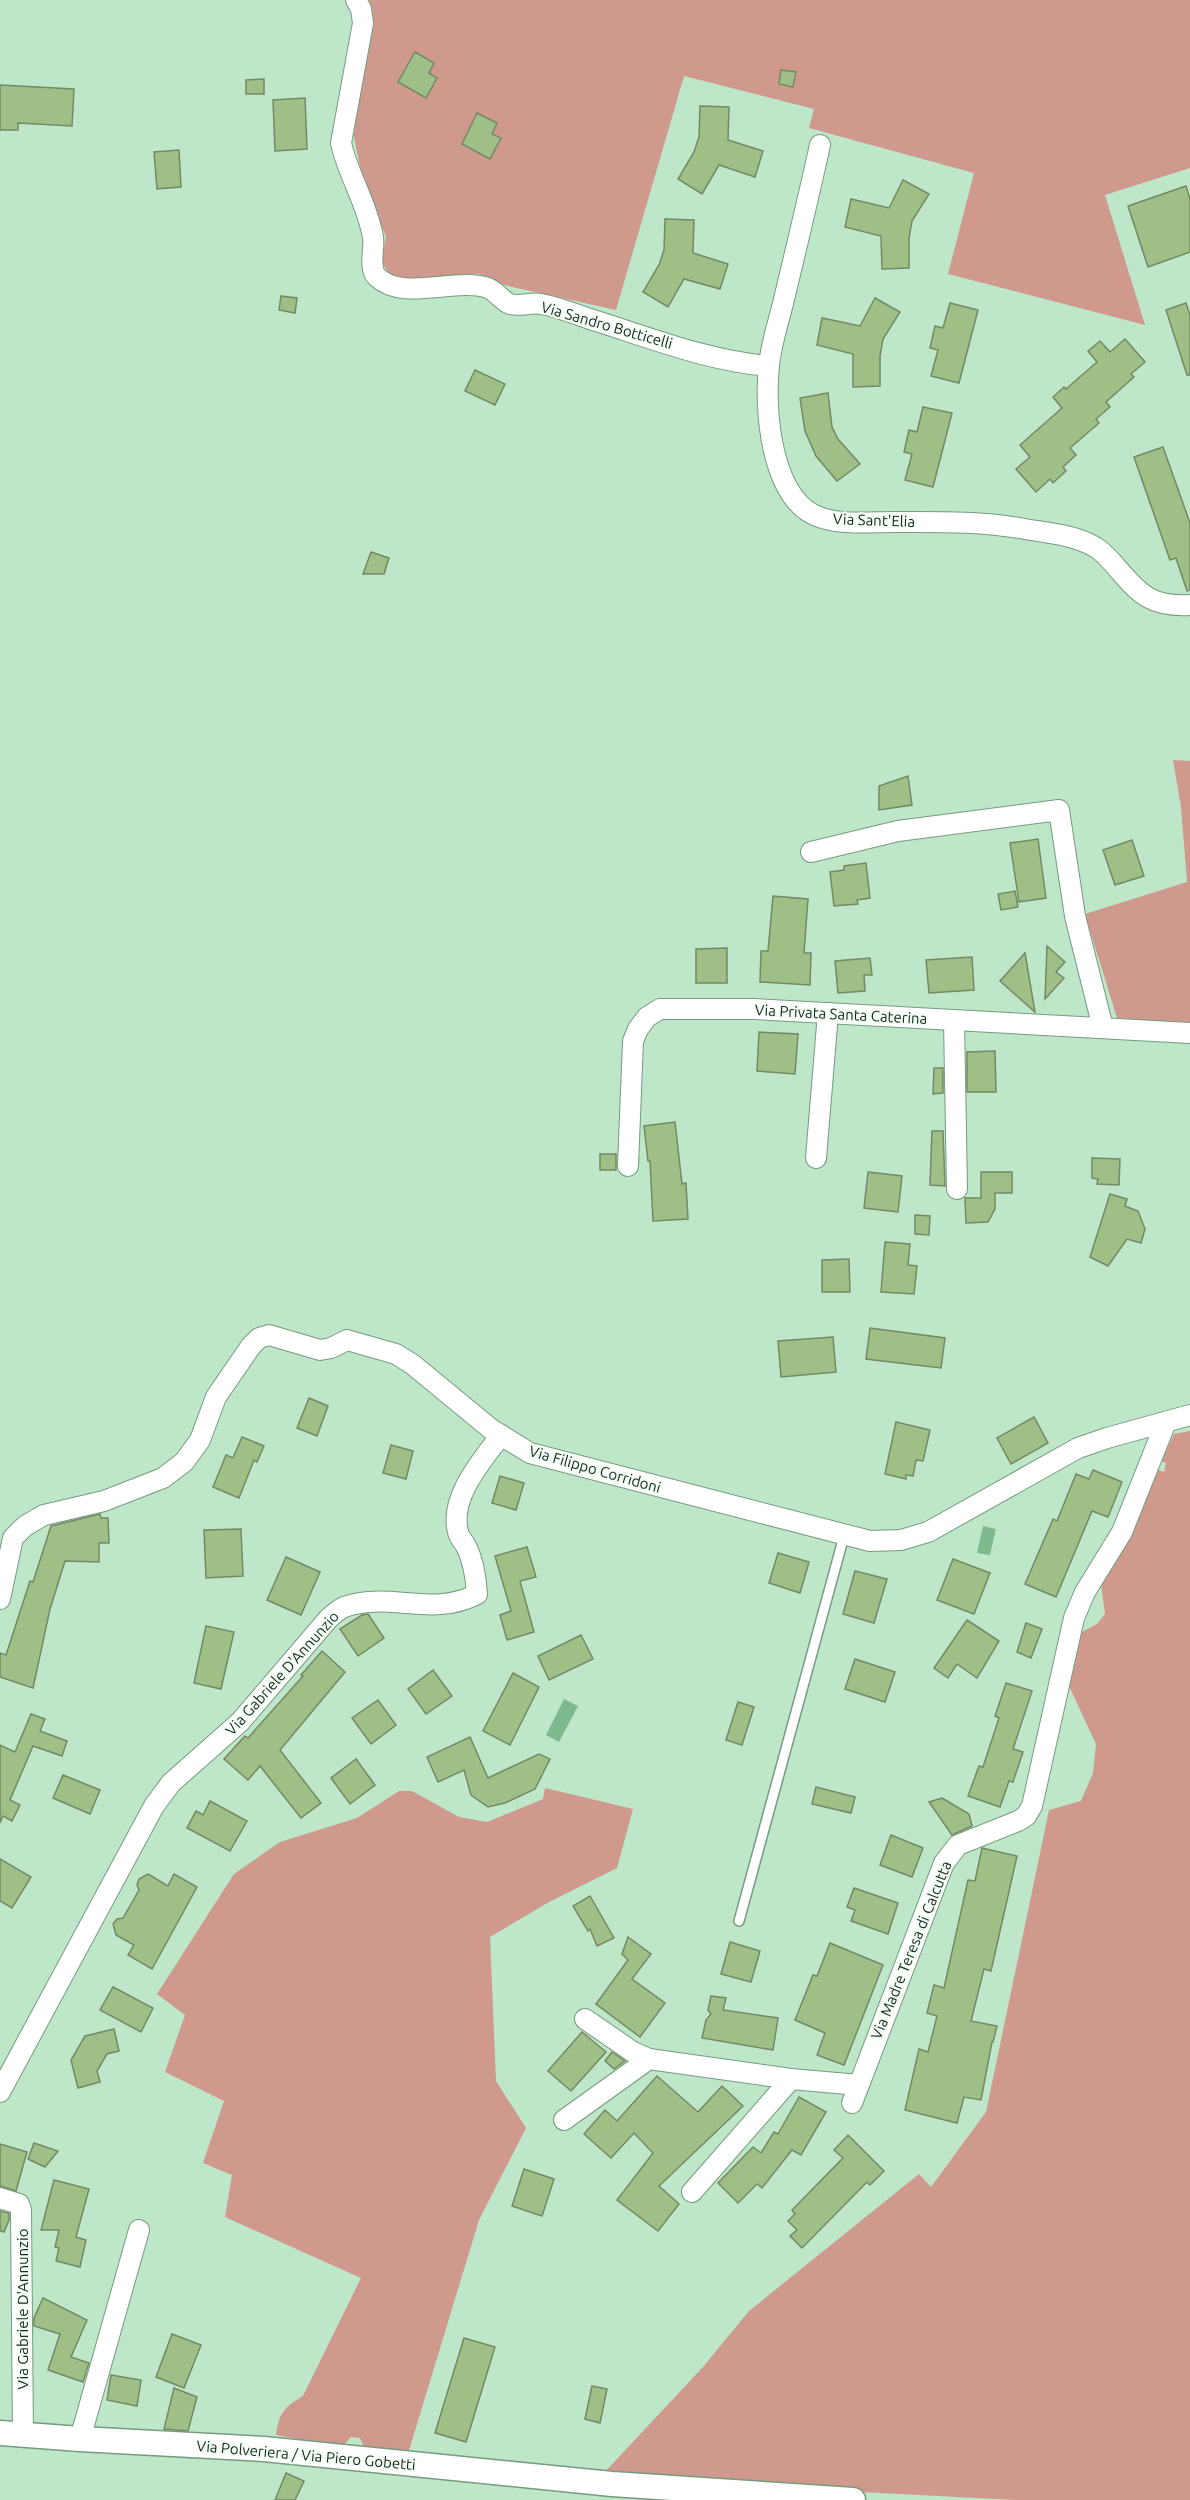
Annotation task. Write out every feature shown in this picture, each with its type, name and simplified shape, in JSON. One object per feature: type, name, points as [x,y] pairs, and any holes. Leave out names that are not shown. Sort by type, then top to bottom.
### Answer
[{"type":"street","name":"Via Sandro Botticelli","points":[[356,0],[362,9],[363,23],[341,143],[344,157],[360,191],[373,239],[373,268],[376,276],[389,283],[409,288],[470,285],[489,288],[510,304],[541,304],[717,359],[768,366]]},
{"type":"street","name":"Via Sant'Elia","points":[[820,145],[768,366],[769,421],[781,478],[790,494],[804,508],[820,518],[846,522],[943,522],[1011,526],[1083,541],[1097,548],[1109,558],[1142,595],[1155,602],[1172,606],[1190,605]]},
{"type":"street","points":[[811,852],[898,831],[1059,810],[1075,916],[1103,1028]]},
{"type":"street","name":"Via Privata Santa Caterina","points":[[628,1166],[633,1041],[647,1017],[660,1009],[754,1009],[1190,1033]]},
{"type":"street","points":[[816,1158],[828,1013]]},
{"type":"street","points":[[954,1020],[957,1189]]},
{"type":"street","name":"Via Filippo Corridoni","points":[[0,1599],[13,1538],[25,1526],[44,1515],[104,1501],[163,1478],[184,1462],[200,1440],[216,1397],[250,1346],[259,1338],[269,1335],[320,1350],[331,1348],[347,1340],[396,1354],[412,1364],[501,1436],[530,1453],[870,1541],[901,1540],[928,1532],[1078,1448],[1190,1416]]},
{"type":"street","name":"Via Madre Teresa di Calcutta","points":[[585,2019],[633,2052],[649,2059],[791,2079],[855,2094],[944,1863],[958,1845],[1018,1821],[1026,1816],[1032,1806],[1074,1618],[1085,1592],[1122,1532],[1166,1422]]},
{"type":"street","name":"Via Gabriele D'Annunzio","points":[[0,2092],[154,1806],[171,1784],[240,1722],[329,1618],[343,1607],[363,1603],[381,1601],[430,1606],[462,1602],[477,1594],[476,1575],[468,1548],[458,1533],[458,1507],[480,1463],[501,1436]]},
{"type":"street","points":[[564,2120],[649,2059]]},
{"type":"street","points":[[692,2192],[791,2079]]},
{"type":"street","name":"Via Gabriele D'Annunzio","points":[[0,2198],[19,2204],[21,2210],[11,2434]]},
{"type":"street","points":[[80,2439],[139,2230]]},
{"type":"street","name":"Via Polveriera / Via Piero Gobetti","points":[[11,2434],[264,2449],[607,2492],[853,2500]]},
{"type":"lane","points":[[740,1921],[844,1536]]},
{"type":"shaded area","points":[[369,0],[1190,0],[1190,168],[1105,195],[1145,325],[948,274],[974,173],[809,128],[814,109],[684,76],[616,310],[504,285],[479,274],[429,280],[406,279],[389,274],[381,261],[386,237],[361,172],[351,122],[372,22]]},
{"type":"shaded area","points":[[1173,760],[1190,761],[1190,1024],[1117,1018],[1085,914],[1187,882],[1181,807]]},
{"type":"shaded area","points":[[1190,1431],[1190,2500],[1016,2500],[801,2489],[602,2475],[703,2367],[749,2311],[919,2174],[931,2187],[986,2112],[1049,1810],[1081,1801],[1093,1773],[1096,1744],[1069,1686],[1082,1632],[1097,1624],[1105,1614],[1101,1585],[1133,1529],[1158,1470],[1164,1472],[1166,1463],[1161,1461],[1174,1434]]},
{"type":"shaded area","points":[[983,1526],[996,1529],[990,1555],[977,1553]]},
{"type":"shaded area","points":[[564,1699],[578,1706],[559,1742],[546,1735]]},
{"type":"shaded area","points":[[545,1788],[633,1809],[617,1868],[549,1902],[490,1937],[496,2081],[526,2128],[479,2220],[407,2457],[366,2451],[360,2438],[351,2437],[342,2447],[276,2435],[284,2411],[303,2396],[361,2278],[225,2217],[232,2175],[203,2163],[224,2101],[165,2072],[185,2015],[157,1994],[234,1874],[280,1842],[357,1818],[399,1791],[412,1791],[459,1817],[487,1822],[543,1799]]},
{"type":"building","points":[[415,52],[434,63],[429,73],[437,78],[426,98],[398,82]]},
{"type":"building","points":[[781,70],[796,72],[793,87],[779,84]]},
{"type":"building","points":[[264,79],[264,94],[246,94],[246,80]]},
{"type":"building","points":[[0,85],[74,89],[72,126],[18,123],[18,130],[0,130]]},
{"type":"building","points":[[305,98],[307,149],[275,151],[273,100]]},
{"type":"building","points":[[700,106],[729,107],[728,140],[763,151],[755,177],[719,165],[702,194],[678,179],[694,152],[699,137]]},
{"type":"building","points":[[477,113],[497,123],[492,134],[501,138],[490,159],[462,144]]},
{"type":"building","points":[[179,150],[181,187],[157,189],[154,152]]},
{"type":"building","points":[[903,180],[929,194],[912,221],[909,238],[909,268],[882,269],[881,236],[845,227],[851,199],[889,208]]},
{"type":"building","points":[[1186,186],[1190,199],[1190,252],[1148,267],[1128,206]]},
{"type":"building","points":[[665,219],[694,220],[693,253],[728,264],[720,289],[684,279],[668,307],[643,292],[659,265],[664,250]]},
{"type":"building","points":[[281,296],[297,298],[295,313],[279,310]]},
{"type":"building","points":[[875,298],[900,312],[883,339],[880,356],[880,386],[853,387],[853,354],[817,345],[822,318],[860,326]]},
{"type":"building","points":[[950,303],[978,310],[959,383],[931,376],[938,350],[930,348],[935,326],[943,328]]},
{"type":"building","points":[[1186,303],[1190,315],[1190,375],[1187,375],[1166,310]]},
{"type":"building","points":[[1125,339],[1145,362],[1131,374],[1134,377],[1106,402],[1110,407],[1096,419],[1099,423],[1070,448],[1076,455],[1063,467],[1066,471],[1053,483],[1050,479],[1036,492],[1016,469],[1030,457],[1020,445],[1062,408],[1053,397],[1064,387],[1066,389],[1097,362],[1088,351],[1100,341],[1110,352]]},
{"type":"building","points":[[475,370],[505,384],[495,405],[465,391]]},
{"type":"building","points":[[828,393],[832,427],[838,439],[860,464],[837,481],[816,456],[805,431],[800,398]]},
{"type":"building","points":[[923,407],[952,413],[933,487],[905,480],[912,454],[904,452],[909,430],[917,432]]},
{"type":"building","points":[[1163,447],[1190,523],[1190,590],[1187,591],[1176,558],[1170,560],[1134,457]]},
{"type":"building","points":[[371,552],[389,558],[384,574],[363,574]]},
{"type":"building","points":[[908,776],[912,805],[879,810],[879,786]]},
{"type":"building","points":[[1038,839],[1046,898],[1019,902],[1010,843]]},
{"type":"building","points":[[1132,840],[1144,876],[1115,885],[1103,850]]},
{"type":"building","points":[[866,863],[870,898],[857,900],[858,904],[834,906],[830,872],[844,870],[844,866]]},
{"type":"building","points":[[1015,891],[1018,907],[1001,910],[998,894]]},
{"type":"building","points":[[773,896],[808,899],[804,953],[811,953],[810,985],[760,982],[761,951],[768,951]]},
{"type":"building","points":[[1047,946],[1065,962],[1056,972],[1064,978],[1045,999]]},
{"type":"building","points":[[727,948],[727,983],[696,983],[696,949]]},
{"type":"building","points":[[1025,953],[1035,1012],[1000,981]]},
{"type":"building","points":[[972,957],[974,990],[929,993],[926,960]]},
{"type":"building","points":[[870,958],[872,975],[864,975],[865,991],[838,993],[835,961]]},
{"type":"building","points":[[759,1032],[798,1034],[795,1074],[757,1071]]},
{"type":"building","points":[[995,1051],[996,1092],[967,1092],[967,1052]]},
{"type":"building","points":[[934,1068],[943,1068],[943,1093],[933,1094]]},
{"type":"building","points":[[675,1122],[682,1184],[686,1183],[688,1219],[653,1221],[650,1161],[648,1161],[644,1126]]},
{"type":"building","points":[[932,1131],[943,1131],[945,1186],[930,1185]]},
{"type":"building","points":[[600,1154],[616,1154],[616,1170],[600,1170]]},
{"type":"building","points":[[1092,1158],[1120,1159],[1119,1185],[1097,1184],[1098,1179],[1092,1178]]},
{"type":"building","points":[[868,1172],[902,1176],[898,1212],[864,1208]]},
{"type":"building","points":[[981,1172],[1012,1172],[1012,1193],[995,1193],[995,1209],[988,1222],[966,1223],[965,1198],[981,1198]]},
{"type":"building","points":[[1110,1194],[1127,1199],[1125,1206],[1138,1211],[1145,1229],[1141,1243],[1127,1239],[1108,1266],[1090,1257]]},
{"type":"building","points":[[915,1215],[930,1216],[929,1235],[915,1234]]},
{"type":"building","points":[[885,1242],[910,1244],[908,1265],[917,1266],[914,1294],[881,1292]]},
{"type":"building","points":[[849,1259],[850,1292],[822,1292],[822,1260]]},
{"type":"building","points":[[870,1328],[945,1338],[941,1368],[866,1359]]},
{"type":"building","points":[[833,1337],[836,1372],[781,1377],[778,1341]]},
{"type":"building","points":[[309,1398],[328,1406],[317,1436],[297,1428]]},
{"type":"building","points":[[1034,1417],[1048,1443],[1011,1464],[997,1438]]},
{"type":"building","points":[[896,1422],[930,1430],[923,1461],[916,1460],[913,1476],[906,1475],[906,1479],[885,1474]]},
{"type":"building","points":[[242,1437],[264,1446],[257,1462],[254,1460],[239,1498],[213,1487],[226,1455],[233,1458]]},
{"type":"building","points":[[391,1445],[413,1451],[406,1479],[383,1473]]},
{"type":"building","points":[[1093,1470],[1122,1482],[1108,1517],[1092,1511],[1056,1597],[1025,1584],[1053,1519],[1057,1521],[1076,1474],[1089,1479]]},
{"type":"building","points":[[500,1476],[524,1483],[516,1510],[492,1503]]},
{"type":"building","points":[[100,1514],[101,1518],[108,1518],[109,1543],[99,1543],[99,1562],[65,1561],[50,1609],[33,1688],[0,1677],[0,1653],[6,1655],[51,1526]]},
{"type":"building","points":[[241,1529],[243,1576],[206,1578],[204,1530]]},
{"type":"building","points":[[527,1547],[536,1577],[520,1581],[534,1632],[507,1640],[500,1615],[511,1611],[495,1556]]},
{"type":"building","points":[[778,1553],[809,1562],[800,1593],[769,1583]]},
{"type":"building","points":[[286,1557],[320,1572],[301,1615],[267,1600]]},
{"type":"building","points":[[953,1559],[990,1573],[974,1614],[937,1600]]},
{"type":"building","points":[[855,1571],[887,1579],[874,1623],[843,1614]]},
{"type":"building","points":[[368,1614],[384,1638],[358,1656],[340,1629],[362,1615]]},
{"type":"building","points":[[967,1620],[999,1641],[977,1678],[957,1664],[948,1678],[934,1668]]},
{"type":"building","points":[[1026,1623],[1042,1629],[1031,1658],[1017,1652]]},
{"type":"building","points":[[206,1626],[234,1632],[221,1689],[194,1683]]},
{"type":"building","points":[[581,1635],[593,1659],[549,1680],[538,1656]]},
{"type":"building","points":[[322,1651],[345,1672],[280,1750],[321,1803],[301,1818],[260,1766],[248,1780],[224,1759],[245,1736],[248,1738]]},
{"type":"building","points":[[855,1659],[895,1672],[885,1702],[845,1689]]},
{"type":"building","points":[[433,1670],[452,1696],[426,1714],[408,1689]]},
{"type":"building","points":[[513,1673],[539,1687],[510,1745],[483,1731]]},
{"type":"building","points":[[1006,1683],[1032,1691],[1013,1749],[1023,1752],[1013,1782],[1009,1781],[1000,1807],[968,1796],[979,1766],[983,1767],[999,1718],[995,1716]]},
{"type":"building","points":[[378,1700],[396,1725],[371,1744],[352,1718]]},
{"type":"building","points":[[738,1702],[754,1707],[742,1745],[726,1740]]},
{"type":"building","points":[[31,1714],[45,1719],[40,1731],[67,1741],[62,1756],[33,1746],[10,1800],[20,1805],[12,1821],[3,1816],[0,1823],[0,1745],[15,1752]]},
{"type":"building","points":[[470,1737],[488,1778],[539,1754],[550,1759],[535,1789],[505,1803],[488,1807],[471,1795],[464,1770],[438,1782],[427,1757]]},
{"type":"building","points":[[356,1759],[375,1785],[350,1804],[331,1778]]},
{"type":"building","points":[[63,1775],[100,1790],[90,1814],[53,1798]]},
{"type":"building","points":[[816,1787],[855,1797],[851,1813],[812,1804]]},
{"type":"building","points":[[942,1798],[969,1814],[972,1826],[952,1835],[929,1802]]},
{"type":"building","points":[[210,1801],[247,1821],[230,1851],[187,1828],[196,1811],[203,1815]]},
{"type":"building","points":[[891,1835],[923,1848],[912,1877],[880,1865]]},
{"type":"building","points":[[982,1848],[1017,1856],[991,1971],[984,1969],[971,2021],[997,2026],[981,2100],[964,2097],[957,2123],[905,2110],[919,2049],[928,2052],[937,2016],[927,2013],[934,1985],[944,1988],[968,1880],[975,1881]]},
{"type":"building","points":[[0,1859],[31,1877],[12,1908],[0,1901]]},
{"type":"building","points":[[148,1874],[168,1886],[174,1874],[197,1887],[152,1969],[128,1955],[134,1945],[116,1935],[113,1924],[117,1919],[123,1918],[139,1890],[137,1885],[139,1879]]},
{"type":"building","points":[[854,1888],[898,1903],[888,1934],[851,1921],[855,1910],[847,1907]]},
{"type":"building","points":[[590,1896],[614,1938],[597,1946],[590,1929],[588,1931],[573,1906]]},
{"type":"building","points":[[628,1937],[651,1954],[632,1979],[665,2003],[640,2037],[596,2004],[628,1960],[622,1954]]},
{"type":"building","points":[[730,1942],[760,1951],[751,1982],[721,1974]]},
{"type":"building","points":[[830,1943],[883,1965],[844,2065],[817,2055],[825,2033],[795,2020],[813,1975],[817,1976]]},
{"type":"building","points":[[113,1987],[153,2008],[141,2032],[100,2010]]},
{"type":"building","points":[[711,1996],[726,1998],[723,2010],[778,2018],[773,2050],[702,2038],[706,2020],[711,2014],[708,2010]]},
{"type":"building","points":[[114,2029],[119,2051],[107,2054],[97,2071],[100,2082],[78,2088],[71,2060],[85,2036]]},
{"type":"building","points":[[582,2032],[606,2052],[571,2091],[548,2071]]},
{"type":"building","points":[[612,2052],[625,2061],[614,2069],[605,2061]]},
{"type":"building","points":[[657,2076],[698,2112],[722,2086],[743,2106],[659,2186],[679,2204],[658,2231],[617,2200],[653,2153],[634,2133],[611,2158],[584,2134],[605,2110],[617,2121]]},
{"type":"building","points":[[799,2097],[826,2112],[801,2155],[792,2150],[762,2188],[757,2184],[738,2203],[718,2183],[753,2147],[761,2153],[774,2132],[778,2134]]},
{"type":"building","points":[[848,2135],[884,2171],[870,2185],[867,2182],[802,2248],[790,2236],[797,2230],[788,2221],[795,2214],[792,2210],[843,2158],[834,2150]]},
{"type":"building","points":[[34,2143],[58,2151],[45,2167],[28,2159]]},
{"type":"building","points":[[0,2144],[27,2152],[16,2191],[0,2186]]},
{"type":"building","points":[[524,2169],[554,2179],[542,2216],[512,2206]]},
{"type":"building","points":[[54,2180],[89,2189],[76,2237],[86,2240],[80,2267],[56,2261],[59,2248],[55,2247],[59,2230],[41,2230]]},
{"type":"building","points":[[0,2211],[9,2213],[4,2232],[0,2231]]},
{"type":"building","points":[[43,2298],[87,2320],[71,2357],[89,2363],[83,2382],[48,2370],[60,2334],[34,2326],[34,2318]]},
{"type":"building","points":[[172,2334],[201,2345],[184,2388],[156,2377]]},
{"type":"building","points":[[464,2338],[495,2347],[466,2442],[435,2433]]},
{"type":"building","points":[[111,2375],[141,2380],[137,2406],[107,2400]]},
{"type":"building","points":[[592,2386],[607,2389],[600,2423],[585,2419]]},
{"type":"building","points":[[174,2388],[197,2397],[188,2431],[164,2429]]},
{"type":"building","points":[[286,2473],[304,2481],[295,2500],[275,2500]]}]
